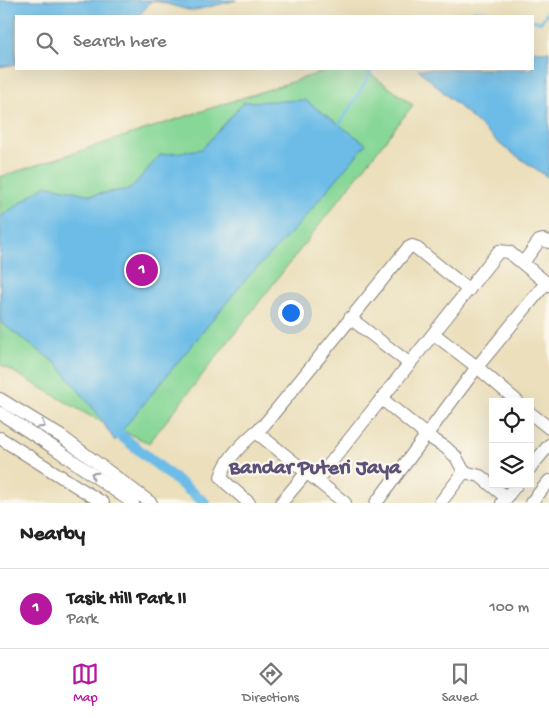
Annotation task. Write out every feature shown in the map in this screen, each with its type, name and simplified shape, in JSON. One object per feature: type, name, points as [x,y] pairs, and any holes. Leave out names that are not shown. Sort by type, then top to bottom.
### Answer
[{"type":"street","points":[[523,263],[539,241],[549,242]]},
{"type":"street","points":[[249,503],[221,477],[223,470],[250,436],[264,425],[408,248],[415,246],[469,290]]},
{"type":"street","points":[[281,503],[312,476],[382,399],[500,251],[509,252],[548,284],[477,367],[376,503]]},
{"type":"street","points":[[350,318],[410,364]]},
{"type":"street","points":[[434,334],[513,398]]},
{"type":"street","points":[[0,399],[62,438],[151,503]]},
{"type":"street","points":[[382,399],[426,435],[445,447],[456,457],[464,472],[480,476],[504,500],[514,488]]},
{"type":"street","points":[[0,413],[56,448],[119,499],[134,503]]},
{"type":"street","points":[[534,415],[549,428]]},
{"type":"street","points":[[256,432],[345,503]]},
{"type":"street","points":[[0,438],[103,503]]},
{"type":"street","points":[[534,463],[549,445]]},
{"type":"street","points":[[440,503],[464,472]]},
{"type":"street","points":[[531,503],[549,480]]},
{"type":"green space","points":[[328,70],[365,70],[413,105],[149,443],[90,416],[0,364],[0,177]]},
{"type":"water","points":[[0,0],[152,0],[140,15],[15,15],[15,64],[0,67]]},
{"type":"water","points":[[152,0],[237,0],[192,11]]},
{"type":"water","points":[[534,50],[549,51],[549,178],[502,146],[419,70],[534,70]]},
{"type":"water","points":[[305,100],[366,144],[294,230],[246,279],[115,441],[96,412],[58,365],[0,322],[0,217],[46,185],[91,195],[130,189],[160,155],[202,149],[244,102]]},
{"type":"waterway","points":[[534,20],[541,22],[549,9]]},
{"type":"waterway","points":[[462,15],[476,11],[507,15]]},
{"type":"waterway","points":[[336,127],[364,85],[372,70]]},
{"type":"waterway","points":[[114,419],[119,434],[205,503]]},
{"type":"place","name":"Tasik Hill Park II","points":[[142,270]]},
{"type":"district","name":"Bandar Puteri Jaya","points":[[315,469]]}]
